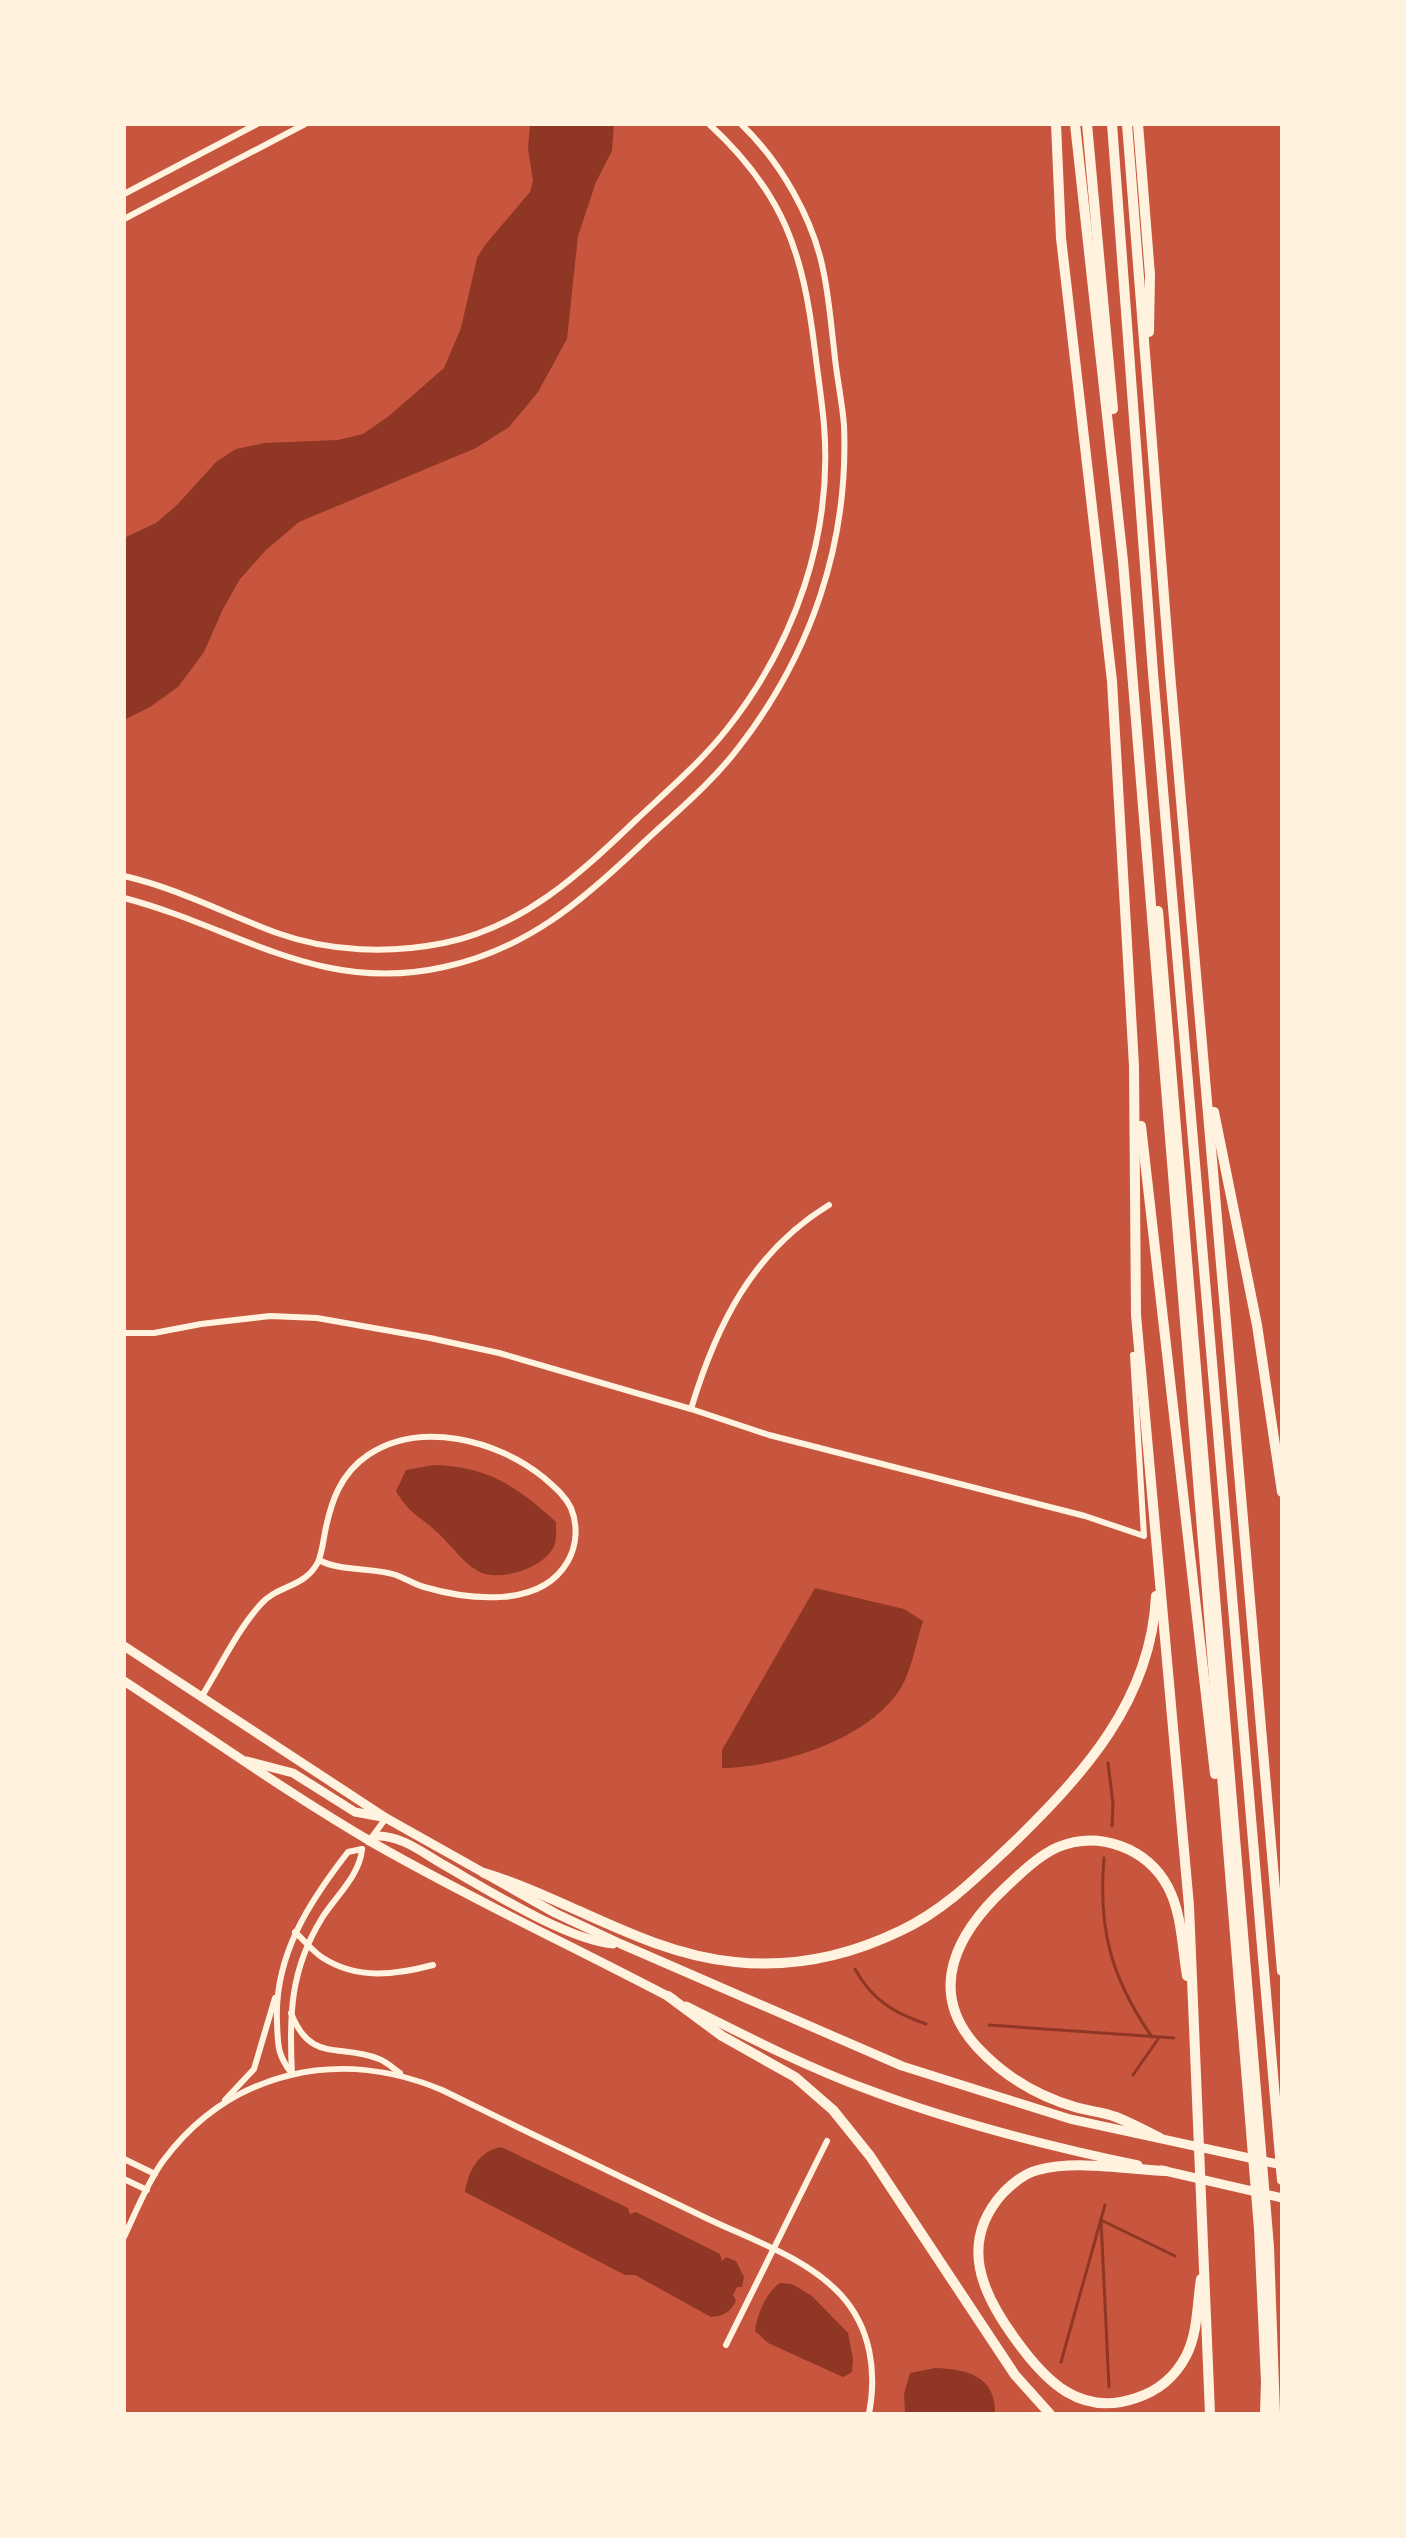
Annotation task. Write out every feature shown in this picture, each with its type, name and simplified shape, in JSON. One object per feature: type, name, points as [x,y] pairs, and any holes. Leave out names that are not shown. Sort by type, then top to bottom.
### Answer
[{"type":"highway","points":[[1056,124],[1061,238],[1112,681],[1134,1066],[1136,1315],[1189,1906],[1210,2414]]},
{"type":"highway","points":[[1075,124],[1123,561],[1259,2229],[1265,2414]]},
{"type":"highway","points":[[1087,124],[1239,1867],[1269,2247],[1275,2414]]},
{"type":"highway","points":[[1112,124],[1153,673],[1282,2180]]},
{"type":"highway","points":[[1127,124],[1282,1971]]},
{"type":"highway","points":[[1138,124],[1150,275],[1148,402]]},
{"type":"highway","points":[[1204,1062],[1257,1325],[1282,1492]]},
{"type":"highway","points":[[1134,1066],[1232,1919]]},
{"type":"highway","points":[[484,1873],[524,1885],[655,1945],[719,1960],[778,1963],[812,1960],[848,1952],[902,1931],[934,1912],[966,1887],[1068,1788],[1099,1750],[1127,1701],[1155,1624],[1157,1546]]},
{"type":"highway","points":[[1160,2138],[1116,2117],[1050,2098],[1025,2086],[996,2064],[969,2037],[956,2012],[951,1985],[954,1961],[968,1927],[1044,1855],[1073,1843],[1110,1842],[1141,1856],[1166,1884],[1179,1916],[1194,2014]]},
{"type":"highway","points":[[668,1996],[722,2036],[795,2077],[833,2110],[870,2156],[1015,2375],[1050,2414]]},
{"type":"highway","points":[[1165,2171],[1062,2166],[1035,2170],[1011,2185],[992,2206],[982,2230],[979,2263],[987,2296],[1034,2365],[1058,2388],[1079,2399],[1100,2403],[1126,2402],[1165,2383],[1178,2370],[1195,2329],[1205,2254]]},
{"type":"main road","points":[[124,1646],[386,1818],[555,1913],[621,1944],[902,2066],[1045,2112],[1282,2165]]},
{"type":"main road","points":[[124,1681],[366,1845],[743,2035],[868,2090],[1000,2133],[1282,2198]]},
{"type":"main road","points":[[238,1759],[293,1773],[355,1812],[386,1818]]},
{"type":"main road","points":[[366,1845],[376,1836],[395,1838],[577,1935],[599,1942],[621,1944]]},
{"type":"street","points":[[124,194],[257,124]]},
{"type":"street","points":[[124,219],[305,124]]},
{"type":"street","points":[[124,876],[162,887],[280,934],[324,945],[394,950],[448,942],[507,921],[571,881],[690,769],[726,730],[775,657],[811,569],[820,526],[824,428],[811,312],[791,236],[771,195],[747,162],[709,124]]},
{"type":"street","points":[[124,898],[149,904],[277,955],[338,970],[411,974],[443,968],[513,945],[559,917],[608,876],[738,748],[795,662],[830,568],[838,522],[844,452],[844,422],[824,270],[812,236],[780,171],[760,142],[741,124]]},
{"type":"street","points":[[691,1409],[714,1340],[740,1292],[781,1243],[829,1205]]},
{"type":"street","points":[[124,1333],[154,1333],[245,1318],[317,1318],[490,1351],[691,1409],[775,1437],[1085,1516],[1144,1536],[1133,1355]]},
{"type":"street","points":[[202,1696],[261,1603],[301,1581],[319,1560],[331,1502],[351,1470],[381,1447],[418,1437],[469,1442],[513,1458],[563,1496],[575,1522],[573,1550],[561,1570],[541,1587],[508,1597],[443,1592],[373,1569],[331,1565],[319,1560]]},
{"type":"street","points":[[292,2074],[291,2011],[300,1966],[321,1920],[361,1863],[366,1845],[386,1818]]},
{"type":"street","points":[[124,2237],[155,2174],[175,2146],[254,2069],[295,1932],[348,1852],[366,1845]]},
{"type":"street","points":[[295,1932],[322,1958],[357,1973],[406,1972],[433,1965]]},
{"type":"street","points":[[278,1987],[280,2059],[292,2074]]},
{"type":"street","points":[[291,2011],[299,2032],[314,2046],[380,2059],[403,2075]]},
{"type":"street","points":[[215,2110],[248,2090],[292,2074],[326,2069],[361,2068],[403,2075],[442,2090],[772,2250],[827,2281],[856,2317],[867,2340],[873,2383],[869,2414]]},
{"type":"street","points":[[726,2345],[827,2141]]},
{"type":"street","points":[[124,2159],[155,2174]]},
{"type":"street","points":[[124,2179],[147,2190]]},
{"type":"shaded area","points":[[530,124],[614,124],[612,151],[596,182],[578,236],[567,339],[538,392],[509,427],[476,448],[299,522],[266,550],[240,579],[204,652],[178,687],[150,707],[124,720],[124,538],[156,523],[216,462],[236,449],[264,443],[338,440],[363,434],[389,416],[444,368],[461,328],[477,258],[530,192],[533,181],[528,149]]},
{"type":"shaded area","points":[[433,1465],[485,1474],[528,1498],[556,1522],[555,1543],[549,1554],[531,1567],[508,1574],[487,1574],[472,1567],[410,1510],[396,1491],[406,1470]]},
{"type":"shaded area","points":[[815,1588],[904,1609],[923,1621],[905,1680],[892,1700],[851,1733],[798,1755],[722,1768],[722,1750]]},
{"type":"shaded area","points":[[501,2147],[628,2208],[630,2214],[636,2212],[720,2254],[722,2261],[726,2257],[736,2261],[744,2277],[742,2287],[737,2287],[733,2295],[734,2305],[726,2313],[711,2317],[635,2275],[625,2275],[465,2192],[476,2163],[493,2149]]},
{"type":"shaded area","points":[[780,2283],[792,2284],[812,2296],[848,2333],[852,2372],[843,2377],[768,2343],[755,2331],[763,2304]]},
{"type":"shaded area","points":[[935,2368],[968,2373],[985,2383],[991,2391],[995,2414],[905,2412],[904,2394],[910,2373]]},
{"type":"waterway","points":[[1108,1763],[1112,1826]]},
{"type":"waterway","points":[[1104,1858],[1103,1908],[1110,1952],[1126,1994],[1152,2037]]},
{"type":"waterway","points":[[855,1969],[885,2004],[926,2024]]},
{"type":"waterway","points":[[989,2025],[1174,2038]]},
{"type":"waterway","points":[[1133,2075],[1158,2039]]},
{"type":"waterway","points":[[1061,2362],[1105,2205]]},
{"type":"waterway","points":[[1101,2220],[1109,2387]]},
{"type":"waterway","points":[[1101,2220],[1175,2256]]}]
